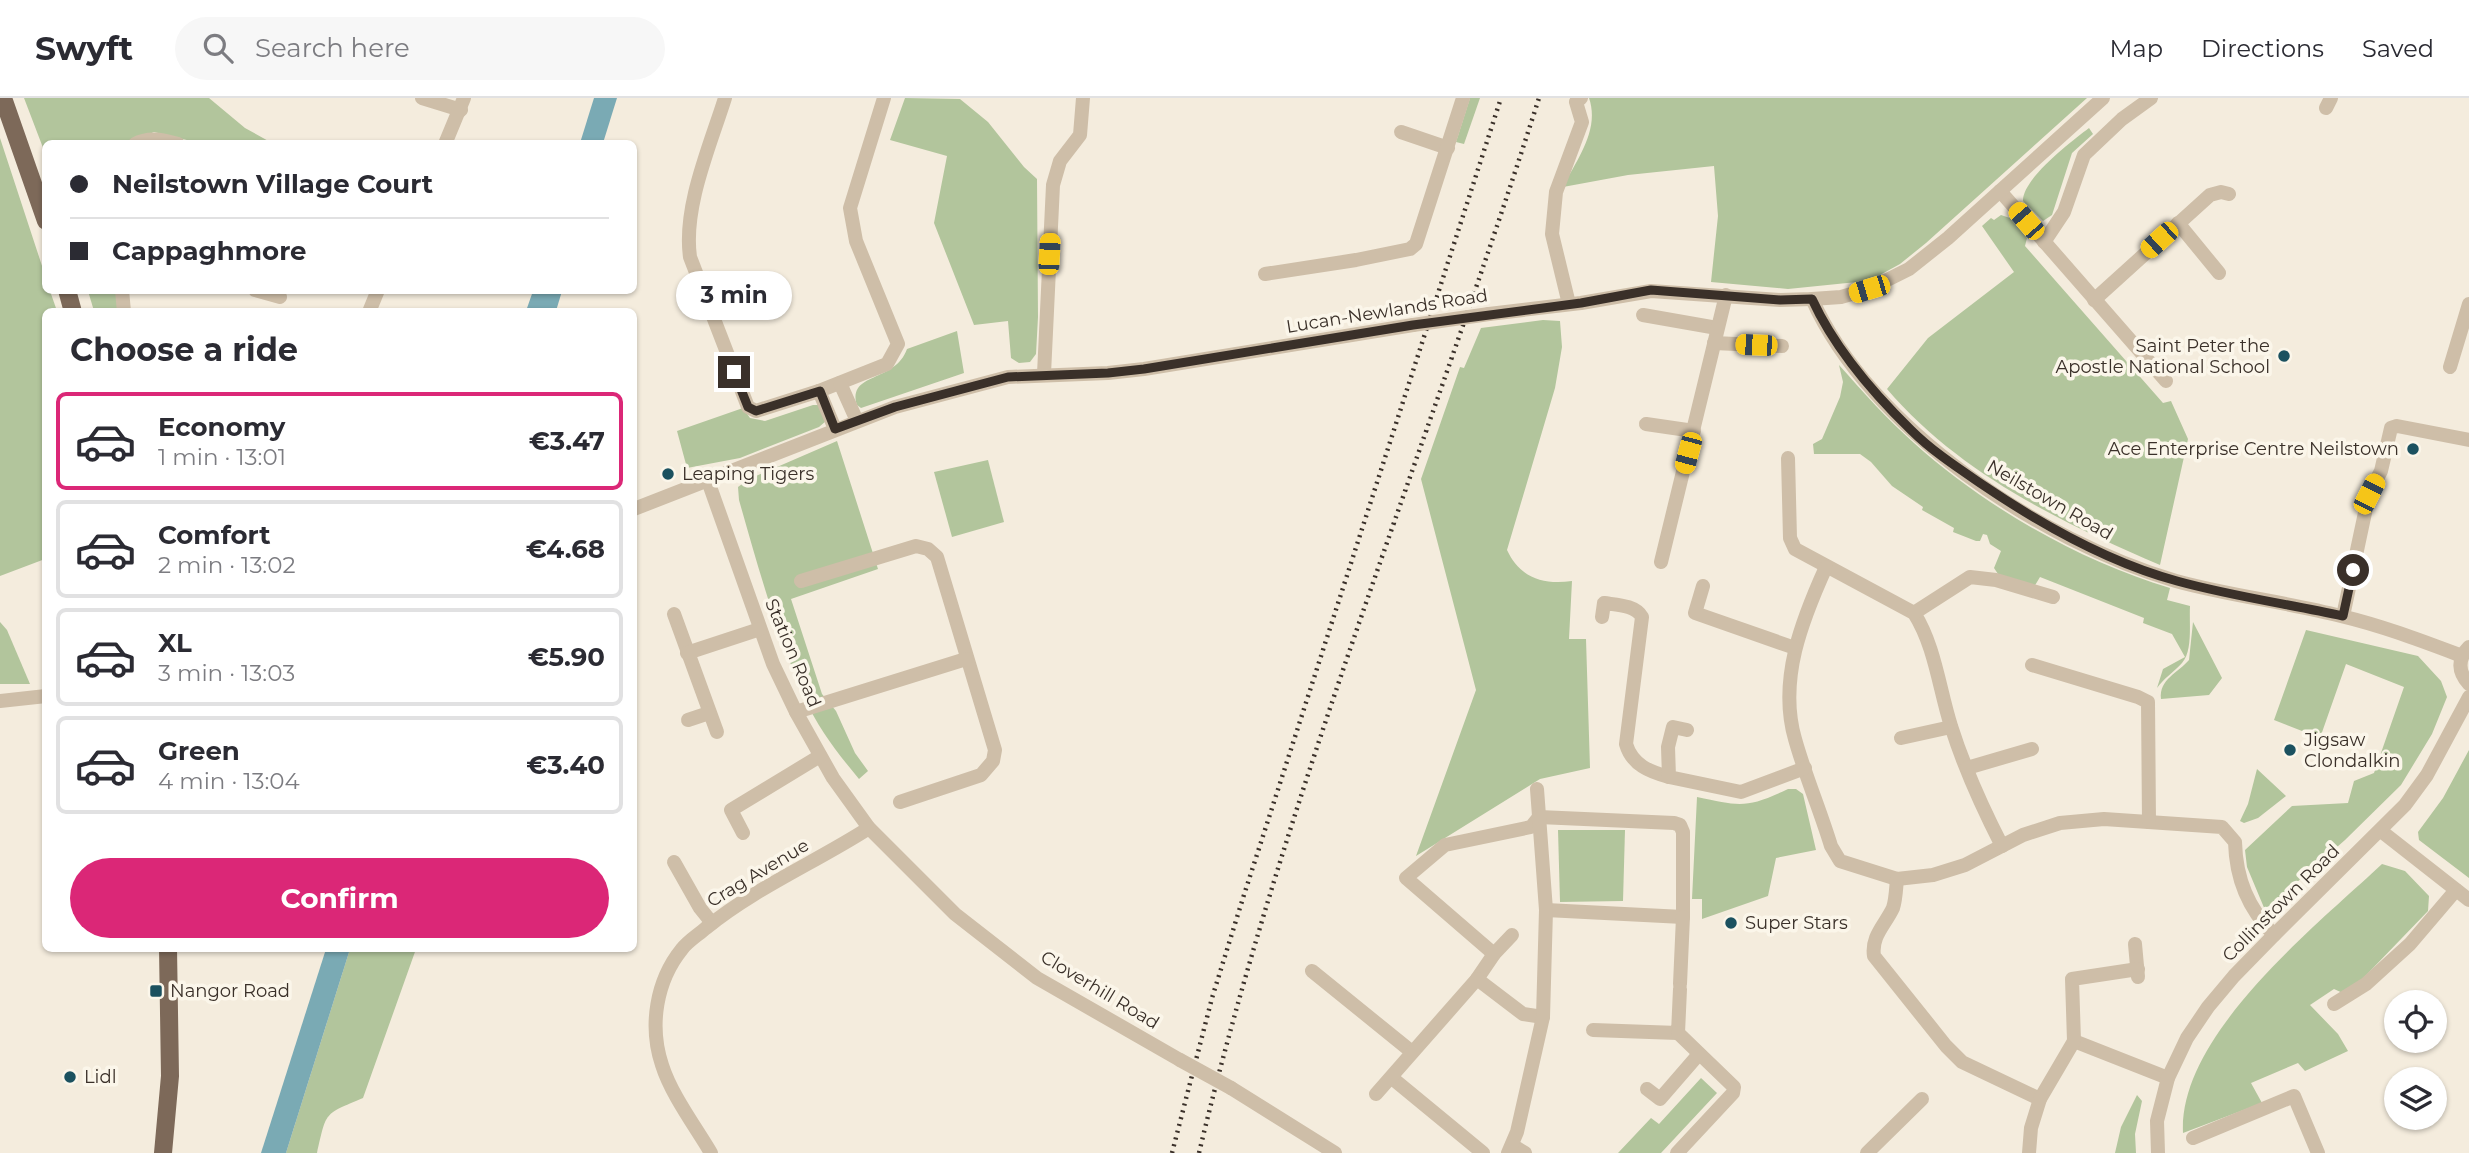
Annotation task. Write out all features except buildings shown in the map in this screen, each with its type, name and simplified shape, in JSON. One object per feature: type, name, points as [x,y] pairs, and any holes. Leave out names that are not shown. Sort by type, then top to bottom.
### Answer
[{"type":"main road","points":[[3,98],[42,210]]},
{"type":"main road","points":[[163,1153],[170,1076],[167,952]]},
{"type":"street","points":[[422,98],[463,104],[447,140]]},
{"type":"street","points":[[725,98],[689,216],[690,257],[748,407],[756,411],[820,391],[887,364],[898,344],[856,240],[850,208],[884,98]]},
{"type":"street","points":[[1044,374],[1053,185],[1060,161],[1080,135],[1083,98]]},
{"type":"street","points":[[1265,274],[1356,260],[1410,249],[1416,244],[1463,98]]},
{"type":"street","points":[[1569,304],[1552,234],[1556,192],[1582,122],[1576,102],[1581,98]]},
{"type":"street","name":"Lucan-Newlands Road","points":[[637,508],[895,407],[997,379],[1144,369],[1651,290],[1780,300],[1841,297],[1893,278],[1909,269],[1948,238],[2103,98]]},
{"type":"street","points":[[2044,242],[2064,212],[2084,155],[2122,119],[2151,98]]},
{"type":"street","points":[[1401,132],[1448,148]]},
{"type":"street","points":[[145,140],[165,140]]},
{"type":"street","points":[[2000,191],[2166,381]]},
{"type":"street","points":[[2094,300],[2210,195],[2221,192],[2230,194]]},
{"type":"street","points":[[2178,223],[2219,273]]},
{"type":"street","points":[[269,294],[280,297]]},
{"type":"street","points":[[1661,562],[1726,295]]},
{"type":"street","name":"Neilstown Road","points":[[1812,299],[1823,323],[1844,356],[1912,431],[1961,470],[2013,505],[2078,542],[2176,581],[2343,616],[2465,652],[2460,672],[2469,684]]},
{"type":"street","points":[[2450,367],[2469,304]]},
{"type":"street","points":[[1643,315],[1717,328]]},
{"type":"street","points":[[1714,343],[1782,346]]},
{"type":"street","points":[[840,383],[857,421]]},
{"type":"street","points":[[820,391],[835,429]]},
{"type":"street","points":[[1646,424],[1694,431]]},
{"type":"street","points":[[2343,616],[2369,494],[2381,471],[2391,428],[2397,426],[2469,440]]},
{"type":"street","points":[[1788,458],[1790,538],[1795,549],[1914,613],[1924,629],[1951,727],[1981,804],[2002,846]]},
{"type":"street","name":"Station Road","points":[[708,481],[773,664],[820,756],[869,828]]},
{"type":"street","points":[[801,581],[916,546],[928,549],[937,557],[995,750],[993,761],[981,775],[900,802]]},
{"type":"street","points":[[1826,567],[1795,648],[1790,673],[1789,705],[1794,737],[1831,846],[1840,861],[1897,879],[1933,875],[1965,865],[2023,835],[2060,824],[2104,819],[2222,827],[2235,842],[2236,869],[2253,910],[2274,935]]},
{"type":"street","points":[[1914,613],[1970,577],[1996,580],[2053,597]]},
{"type":"street","points":[[1703,586],[1695,613],[1795,648]]},
{"type":"street","points":[[1602,617],[1604,603],[1633,608],[1642,617],[1626,744],[1633,759],[1644,768],[1669,777],[1741,792],[1805,768]]},
{"type":"street","points":[[674,614],[717,732]]},
{"type":"street","points":[[687,653],[760,629]]},
{"type":"street","points":[[796,712],[966,659]]},
{"type":"street","points":[[2032,665],[2148,702],[2149,822]]},
{"type":"street","points":[[0,701],[42,696]]},
{"type":"street","name":"Collinstown Road","points":[[2158,1153],[2157,1121],[2168,1078],[2187,1038],[2208,1007],[2234,975],[2405,806],[2427,775],[2469,697]]},
{"type":"street","points":[[688,720],[709,713]]},
{"type":"street","points":[[1669,777],[1668,747],[1673,727],[1687,730]]},
{"type":"street","points":[[1901,738],[1951,727]]},
{"type":"street","points":[[1967,768],[2032,750]]},
{"type":"street","points":[[744,833],[730,810],[820,756]]},
{"type":"street","points":[[1515,1151],[1543,1017],[1546,910],[1537,789]]},
{"type":"street","points":[[1539,817],[1680,825],[1683,832],[1683,917],[1678,1032]]},
{"type":"street","points":[[1494,954],[1406,878],[1445,845],[1531,827],[1539,817]]},
{"type":"street","name":"Crag Avenue","points":[[711,1153],[664,1072],[655,1033],[658,1000],[668,970],[683,947],[725,912],[869,828]]},
{"type":"street","name":"Cloverhill Road","points":[[869,828],[956,914],[1037,978],[1231,1088],[1335,1153]]},
{"type":"street","points":[[2381,831],[2469,900]]},
{"type":"street","points":[[674,862],[700,908],[712,923]]},
{"type":"street","points":[[1897,879],[1894,905],[1872,946],[1874,956],[1962,1062],[2040,1099]]},
{"type":"street","points":[[2334,1004],[2366,985],[2410,944],[2456,890]]},
{"type":"street","points":[[1546,910],[1683,917]]},
{"type":"street","points":[[1376,1094],[1513,935]]},
{"type":"street","points":[[2029,1153],[2031,1128],[2040,1099],[2074,1041],[2072,979],[2138,974],[2135,944]]},
{"type":"street","points":[[1312,971],[1412,1052]]},
{"type":"street","points":[[1477,979],[1522,1014],[1543,1017]]},
{"type":"street","points":[[1593,1030],[1678,1032],[1734,1087],[1733,1093],[1677,1153]]},
{"type":"street","points":[[2074,1041],[2168,1078]]},
{"type":"street","points":[[1647,1088],[1660,1099],[1699,1054]]},
{"type":"street","points":[[1392,1078],[1483,1153]]},
{"type":"street","points":[[2193,1138],[2294,1096],[2318,1153]]},
{"type":"street","points":[[1867,1153],[1922,1099]]},
{"type":"green space","points":[[24,98],[209,98],[245,128],[267,140],[187,140],[154,132],[135,140],[42,140],[42,145]]},
{"type":"green space","points":[[905,98],[960,99],[988,122],[1037,179],[1038,317],[1036,354],[1030,362],[1019,363],[1011,358],[1008,321],[974,325],[934,223],[947,156],[890,140]]},
{"type":"green space","points":[[1470,98],[1480,98],[1464,144],[1456,142]]},
{"type":"green space","points":[[1589,98],[2087,98],[1900,264],[1880,275],[1857,282],[1788,289],[1711,282],[1718,216],[1714,166],[1628,175],[1563,187],[1589,133],[1592,110]]},
{"type":"green space","points":[[2089,128],[2093,134],[2072,153],[2052,215],[2043,221],[2023,201],[2025,192],[2030,182],[2049,161]]},
{"type":"green space","points":[[0,138],[42,266],[42,294],[51,294],[56,308],[42,308],[42,560],[0,576]]},
{"type":"green space","points":[[2001,215],[2010,218],[2027,238],[2025,246],[2163,403],[2171,401],[2188,439],[2160,565],[2085,531],[2013,492],[1946,446],[1915,419],[1887,389],[1928,338],[2014,272],[1982,226],[1991,218],[1994,220]]},
{"type":"green space","points":[[89,294],[122,294],[122,308],[93,308]]},
{"type":"green space","points":[[1543,320],[1560,321],[1562,347],[1555,388],[1507,550],[1512,560],[1534,578],[1551,582],[1572,581],[1569,639],[1586,639],[1590,768],[1540,779],[1416,856],[1476,690],[1421,479],[1460,367],[1464,368],[1481,328]]},
{"type":"green space","points":[[957,331],[964,373],[861,408],[857,405],[859,387],[893,367],[907,349]]},
{"type":"green space","points":[[1839,365],[1914,443],[1941,466],[2002,509],[2067,547],[2101,563],[2170,588],[2167,600],[2190,606],[2189,644],[2188,651],[2185,658],[2182,663],[2157,688],[2163,669],[2185,657],[2172,634],[2143,623],[2144,618],[2040,577],[2034,587],[1998,574],[1994,568],[2001,551],[1990,544],[1987,535],[1983,534],[1980,541],[1976,541],[1953,532],[1954,528],[1922,510],[1923,507],[1892,486],[1871,462],[1860,454],[1814,454],[1813,444],[1822,439],[1840,397],[1843,382]]},
{"type":"green space","points":[[819,405],[826,421],[819,427],[740,458],[687,468],[677,431],[743,408],[750,418],[765,421]]},
{"type":"green space","points":[[837,441],[878,569],[791,599],[822,694],[836,711],[855,753],[868,771],[859,779],[816,720],[795,675],[761,576],[739,500],[738,487],[749,479]]},
{"type":"green space","points":[[988,460],[1004,522],[952,537],[934,472]]},
{"type":"green space","points":[[0,622],[7,630],[30,684],[0,684]]},
{"type":"green space","points":[[2193,622],[2222,678],[2209,695],[2161,699],[2166,681],[2189,660]]},
{"type":"green space","points":[[2306,630],[2418,656],[2441,681],[2447,697],[2432,734],[2401,785],[2345,840],[2265,910],[2247,867],[2245,850],[2292,806],[2348,803],[2354,781],[2374,773],[2404,687],[2346,664],[2320,738],[2274,720]]},
{"type":"green space","points":[[2469,750],[2469,878],[2419,840],[2418,832],[2443,798]]},
{"type":"green space","points":[[2257,769],[2286,796],[2258,818],[2244,823],[2240,821],[2248,804]]},
{"type":"green space","points":[[1788,789],[1796,789],[1803,794],[1816,850],[1776,858],[1768,896],[1702,919],[1702,899],[1692,899],[1697,797],[1743,804],[1762,800]]},
{"type":"green space","points":[[1558,830],[1625,830],[1623,901],[1560,902]]},
{"type":"green space","points":[[2382,864],[2405,871],[2429,896],[2428,911],[2347,995],[2334,989],[2310,1005],[2338,1034],[2348,1051],[2305,1071],[2298,1063],[2251,1083],[2262,1103],[2183,1133],[2187,1096],[2203,1058],[2226,1021],[2289,951]]},
{"type":"green space","points":[[349,952],[415,952],[363,1098],[329,1116],[317,1153],[286,1153]]},
{"type":"green space","points":[[1701,1078],[1717,1093],[1661,1153],[1618,1153],[1651,1118],[1659,1124]]},
{"type":"green space","points":[[2137,1095],[2142,1101],[2135,1134],[2136,1153],[2115,1153],[2121,1127]]},
{"type":"water","points":[[594,98],[617,98],[604,140],[581,140]]},
{"type":"water","points":[[532,294],[561,294],[557,308],[527,308]]},
{"type":"water","points":[[325,952],[349,952],[286,1153],[261,1153]]},
{"type":"railway","points":[[1172,1153],[1212,998],[1243,898],[1501,98]]},
{"type":"railway","points":[[1199,1153],[1234,1019],[1315,754],[1539,98]]},
{"type":"place","name":"Saint Peter the Apostle National School","points":[[2284,356]]},
{"type":"place","name":"Ace Enterprise Centre Neilstown","points":[[2413,449]]},
{"type":"place","name":"Leaping Tigers","points":[[668,474]]},
{"type":"place","name":"Jigsaw Clondalkin","points":[[2290,750]]},
{"type":"place","name":"Super Stars","points":[[1731,923]]},
{"type":"place","name":"Nangor Road","points":[[156,991]]},
{"type":"place","name":"Lidl","points":[[70,1077]]},
{"type":"route","points":[[734,372],[748,407],[756,411],[820,391],[835,429],[895,407],[1008,377],[1144,369],[1651,290],[1780,300],[1812,299],[1823,323],[1844,356],[1912,431],[1995,493],[2078,542],[2125,563],[2176,581],[2343,616],[2353,570]]}]
